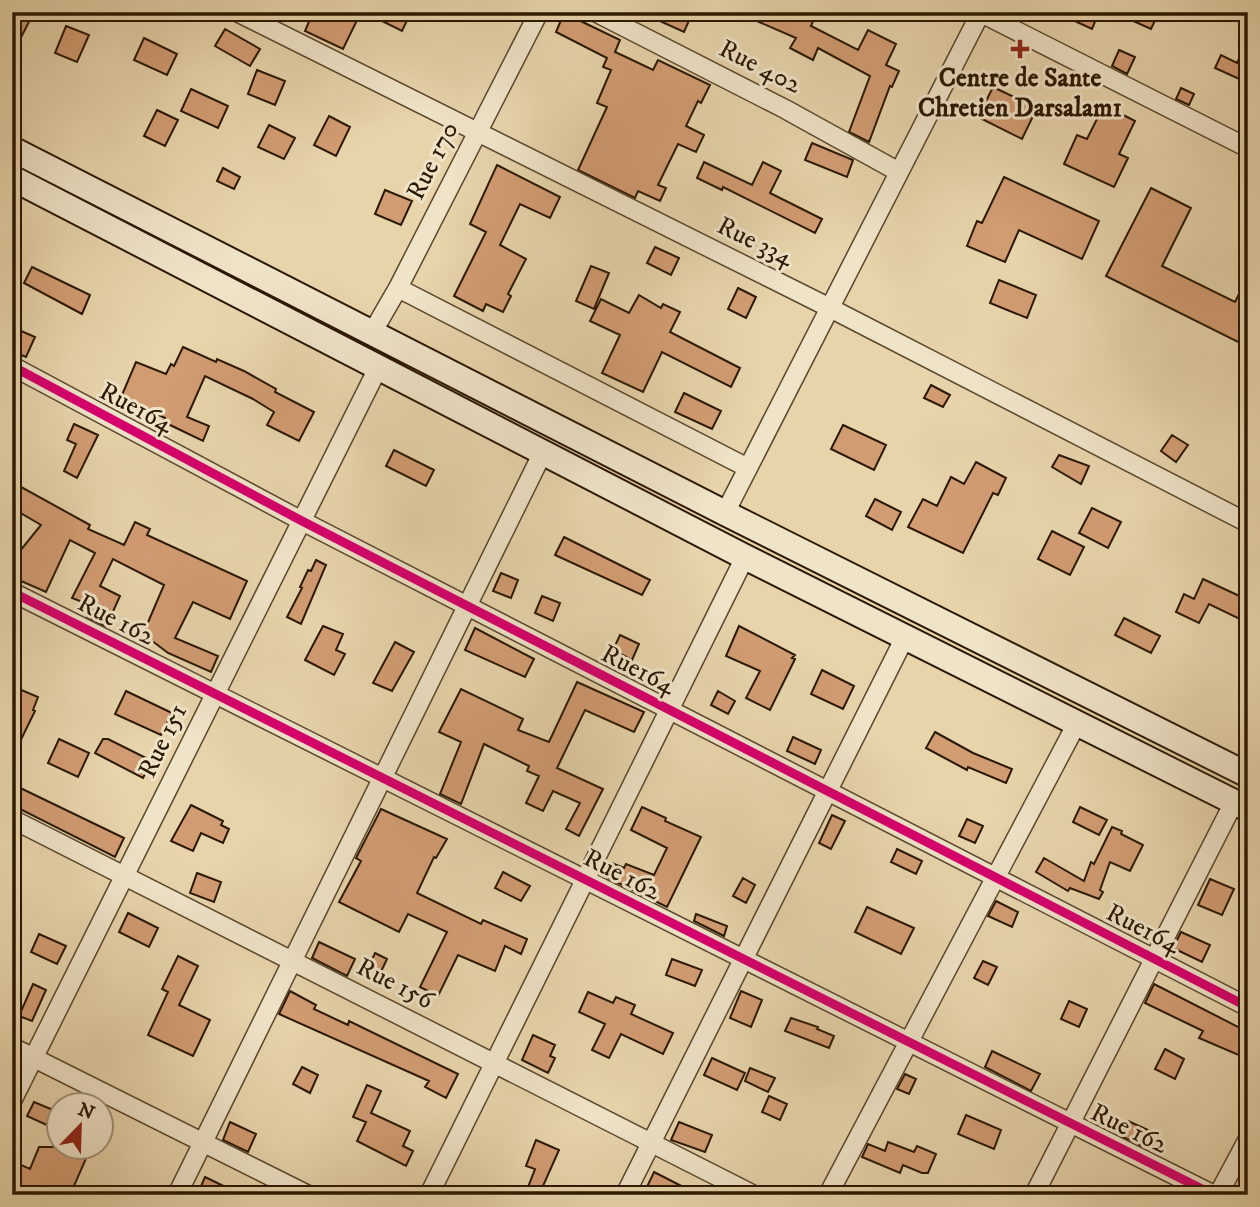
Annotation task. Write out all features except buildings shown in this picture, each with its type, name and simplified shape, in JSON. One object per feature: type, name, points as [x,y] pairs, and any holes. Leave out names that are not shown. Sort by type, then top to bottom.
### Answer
[{"type":"main road","points":[[12,149],[725,513],[1248,775]]},
{"type":"main road","points":[[12,178],[745,557],[1241,806]]},
{"type":"street","name":"Rue 334","points":[[237,12],[830,308],[1248,523]]},
{"type":"street","name":"Rue 170","points":[[372,333],[398,288],[539,12]]},
{"type":"street","name":"Rue 402","points":[[595,12],[785,109],[899,172]]},
{"type":"street","points":[[725,513],[980,13],[1248,148]]},
{"type":"street","points":[[398,288],[748,468]]},
{"type":"street","name":"Rue164","points":[[12,366],[302,521],[1248,1007]]},
{"type":"street","name":"Rue 151","points":[[12,1101],[379,366]]},
{"type":"street","points":[[177,1195],[543,452]]},
{"type":"street","points":[[429,1195],[745,557]]},
{"type":"street","name":"Rue 162","points":[[12,592],[1216,1195]]},
{"type":"street","points":[[625,1195],[905,637]]},
{"type":"street","points":[[828,1195],[1077,723]]},
{"type":"street","points":[[1034,1195],[1154,959],[1241,806]]},
{"type":"street","name":"Rue 156","points":[[12,820],[754,1195]]},
{"type":"street","points":[[12,1047],[308,1195]]},
{"type":"street","points":[[1216,1195],[1248,1139]]},
{"type":"cycle path","points":[[12,366],[302,521],[1248,1007]]},
{"type":"cycle path","points":[[12,592],[1214,1195]]},
{"type":"place","name":"Centre de Sante Chretien Darsalam1","points":[[1020,49]]}]
